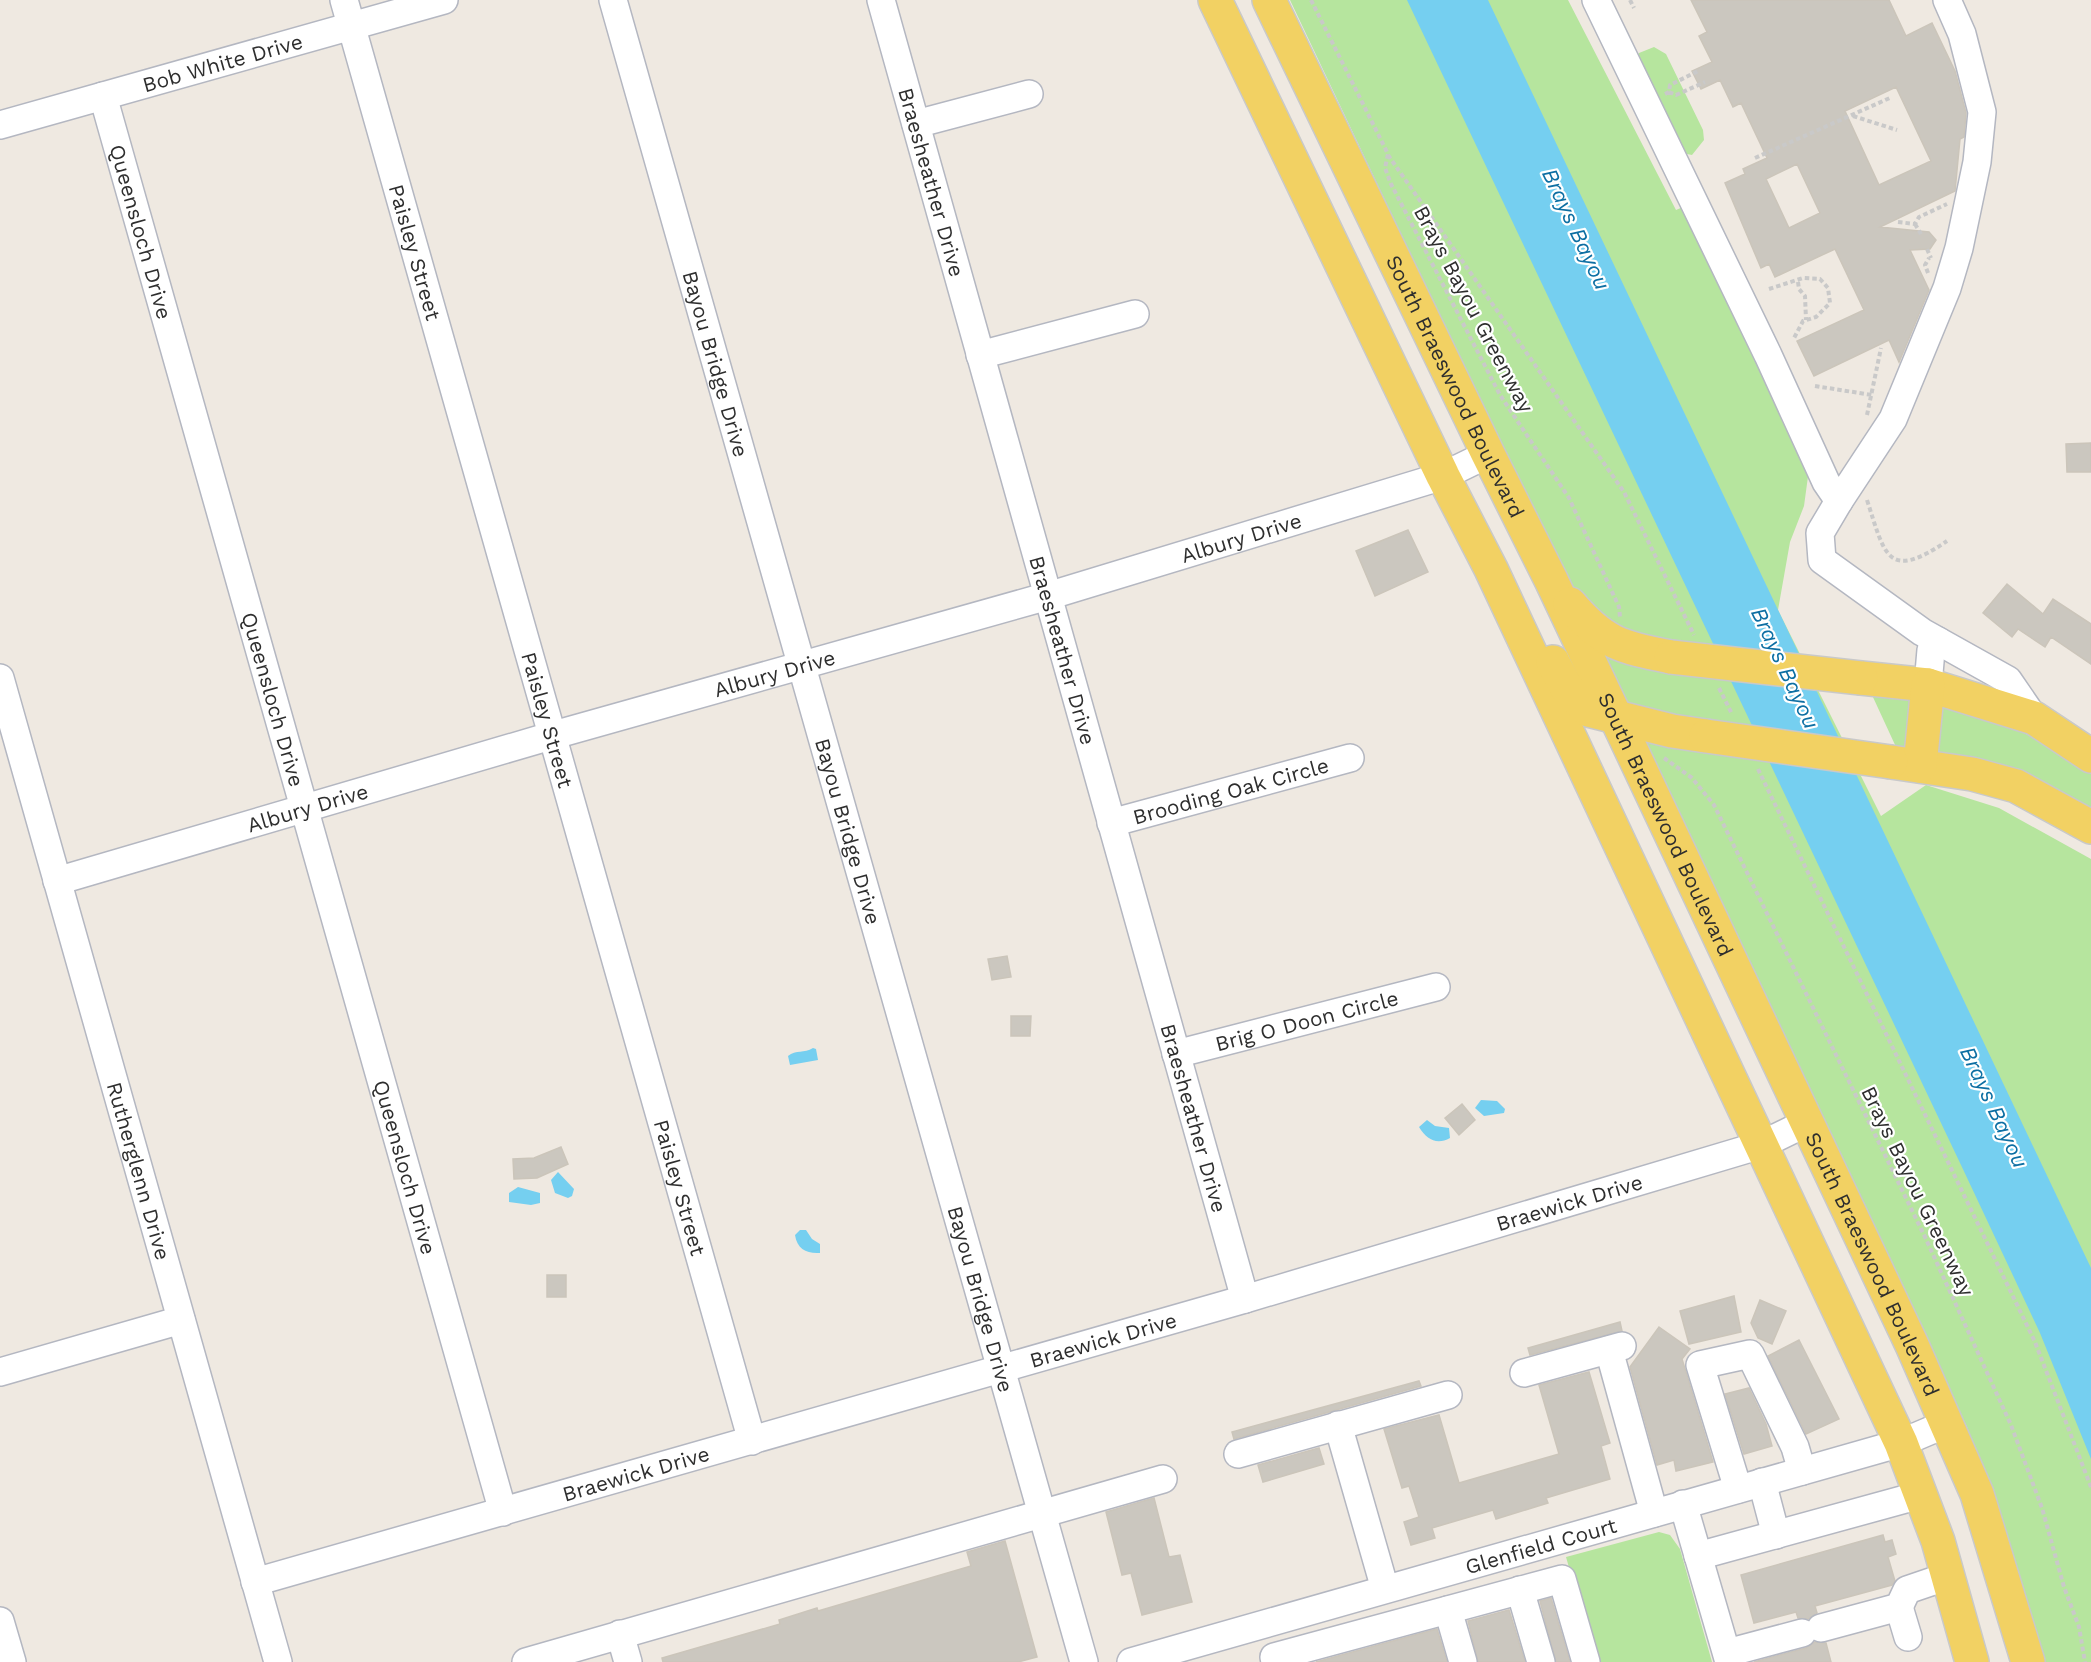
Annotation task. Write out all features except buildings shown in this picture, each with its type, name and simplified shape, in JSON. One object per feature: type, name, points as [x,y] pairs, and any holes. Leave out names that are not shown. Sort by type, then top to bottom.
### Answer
[{"type":"main road","points":[[1215,0],[1443,476],[1491,569],[1901,1443],[1948,1576],[1972,1662]]},
{"type":"main road","name":"South Braeswood Boulevard","points":[[1269,0],[1552,582],[1948,1423],[1977,1494],[2028,1662]]},
{"type":"main road","points":[[1280,138],[1325,116]]},
{"type":"main road","points":[[1491,569],[1519,599],[1575,699],[1588,710],[1615,717],[1670,746]]},
{"type":"main road","points":[[1552,582],[1590,627],[1614,643],[1685,651],[1861,678],[1928,685],[2034,718],[2091,756]]},
{"type":"main road","points":[[1906,764],[1928,685]]},
{"type":"main road","points":[[1648,788],[1656,751],[1706,736],[1972,774],[2016,786],[2091,827]]},
{"type":"street","name":"Paisley Street","points":[[344,0],[554,735],[752,1441]]},
{"type":"street","name":"Bob White Drive","points":[[0,125],[444,0]]},
{"type":"street","name":"Bayou Bridge Drive","points":[[613,0],[1000,1369],[1030,1517],[1084,1662]]},
{"type":"street","name":"Braesheather Drive","points":[[880,0],[1245,1299]]},
{"type":"street","points":[[1596,0],[1658,98],[1768,355],[1826,482],[1839,501]]},
{"type":"street","points":[[1947,0],[1962,34],[1982,112],[1970,193],[1947,288],[1893,419],[1820,533],[1822,560],[1938,641],[2008,680],[2034,718]]},
{"type":"street","points":[[916,124],[1029,94]]},
{"type":"street","name":"Queensloch Drive","points":[[103,96],[306,809],[502,1512]]},
{"type":"street","points":[[980,355],[1136,314]]},
{"type":"street","name":"Albury Drive","points":[[57,881],[554,735],[1048,596],[1443,476],[1488,454]]},
{"type":"street","points":[[1928,685],[1931,650],[1938,641]]},
{"type":"street","name":"Rutherglenn Drive","points":[[0,678],[278,1662]]},
{"type":"street","name":"Brooding Oak Circle","points":[[1112,823],[1350,758]]},
{"type":"street","name":"Brig O Doon Circle","points":[[1176,1054],[1436,987]]},
{"type":"street","name":"Braewick Drive","points":[[255,1582],[1245,1299],[1761,1145],[1808,1122]]},
{"type":"street","points":[[0,1372],[181,1320]]},
{"type":"street","points":[[1524,1373],[1616,1348],[1654,1513]]},
{"type":"street","points":[[1776,1535],[1749,1486],[1700,1365],[1750,1354],[1795,1447],[1802,1471]]},
{"type":"street","points":[[1238,1454],[1448,1395]]},
{"type":"street","name":"Glenfield Court","points":[[1131,1662],[1901,1443],[1948,1423]]},
{"type":"street","points":[[1338,1425],[1385,1589]]},
{"type":"street","points":[[526,1662],[1163,1479]]},
{"type":"street","points":[[1698,1556],[1920,1495]]},
{"type":"street","points":[[1683,1504],[1728,1658],[1812,1630],[1899,1606]]},
{"type":"street","points":[[1908,1637],[1899,1606],[1907,1590],[1948,1576]]},
{"type":"street","points":[[1275,1662],[1274,1657],[1562,1579],[1586,1662]]},
{"type":"street","points":[[1520,1590],[1541,1662]]},
{"type":"street","points":[[1448,1610],[1463,1662]]},
{"type":"street","points":[[0,1621],[12,1662]]},
{"type":"street","points":[[620,1634],[628,1662]]},
{"type":"path","name":"Brays Bayou Greenway","points":[[1311,0],[1388,154],[1385,168],[1391,184],[1500,395],[1569,498],[1618,607],[1618,622]]},
{"type":"path","points":[[1630,0],[1634,8]]},
{"type":"path","points":[[1658,98],[1670,85],[1700,70]]},
{"type":"path","points":[[1658,98],[1676,96],[1706,82]]},
{"type":"path","points":[[1755,158],[1817,128],[1836,124],[1892,97]]},
{"type":"path","points":[[1852,116],[1897,130]]},
{"type":"path","points":[[1388,154],[1624,492],[1685,651]]},
{"type":"path","points":[[1915,224],[1919,217],[1970,193]]},
{"type":"path","points":[[1898,222],[1915,224]]},
{"type":"path","points":[[1915,224],[1921,234]]},
{"type":"path","points":[[1769,289],[1798,282],[1803,278],[1820,279],[1828,288],[1830,303],[1816,317],[1803,321],[1793,340]]},
{"type":"path","points":[[1798,282],[1799,289],[1805,296],[1806,320]]},
{"type":"path","points":[[1881,348],[1864,431],[1862,466],[1884,552],[1905,562],[1924,557],[1947,541]]},
{"type":"path","points":[[1815,386],[1872,395]]},
{"type":"path","points":[[1719,687],[1734,718]]},
{"type":"path","name":"Brays Bayou Greenway","points":[[1670,746],[1714,805],[1925,1237],[2012,1425],[2079,1627],[2085,1662]]},
{"type":"path","points":[[1754,759],[2035,1342],[2091,1487]]},
{"type":"green space","points":[[1290,0],[1568,0],[1676,210],[1683,207],[1809,469],[1804,506],[1790,542],[1778,610],[1881,816],[1926,785],[1999,808],[2091,859],[2091,1662],[2040,1662],[2003,1524],[1967,1427]]},
{"type":"green space","points":[[1654,47],[1666,54],[1703,130],[1704,140],[1692,155],[1682,153],[1636,58],[1639,53]]},
{"type":"green space","points":[[1872,695],[1913,699],[1907,748],[1896,747]]},
{"type":"green space","points":[[1940,705],[2009,725],[2054,749],[2091,773],[2091,816],[1936,754]]},
{"type":"green space","points":[[1659,1532],[1670,1535],[1680,1549],[1712,1662],[1596,1662],[1566,1557]]},
{"type":"water","name":"Brays Bayou","points":[[1407,0],[1488,0],[2091,1268],[2091,1459],[2040,1333]]},
{"type":"water","points":[[816,1049],[818,1060],[790,1065],[788,1056]]},
{"type":"water","points":[[1481,1100],[1497,1101],[1505,1109],[1504,1113],[1484,1116],[1475,1108]]},
{"type":"water","points":[[1427,1120],[1435,1126],[1449,1128],[1450,1138],[1437,1141],[1425,1135],[1419,1127]]},
{"type":"water","points":[[558,1172],[574,1189],[572,1196],[568,1198],[555,1193],[551,1180]]},
{"type":"water","points":[[518,1187],[540,1193],[540,1203],[531,1205],[509,1202],[509,1193]]},
{"type":"water","points":[[800,1230],[806,1230],[812,1239],[820,1244],[820,1253],[811,1253],[800,1247],[795,1235]]}]
